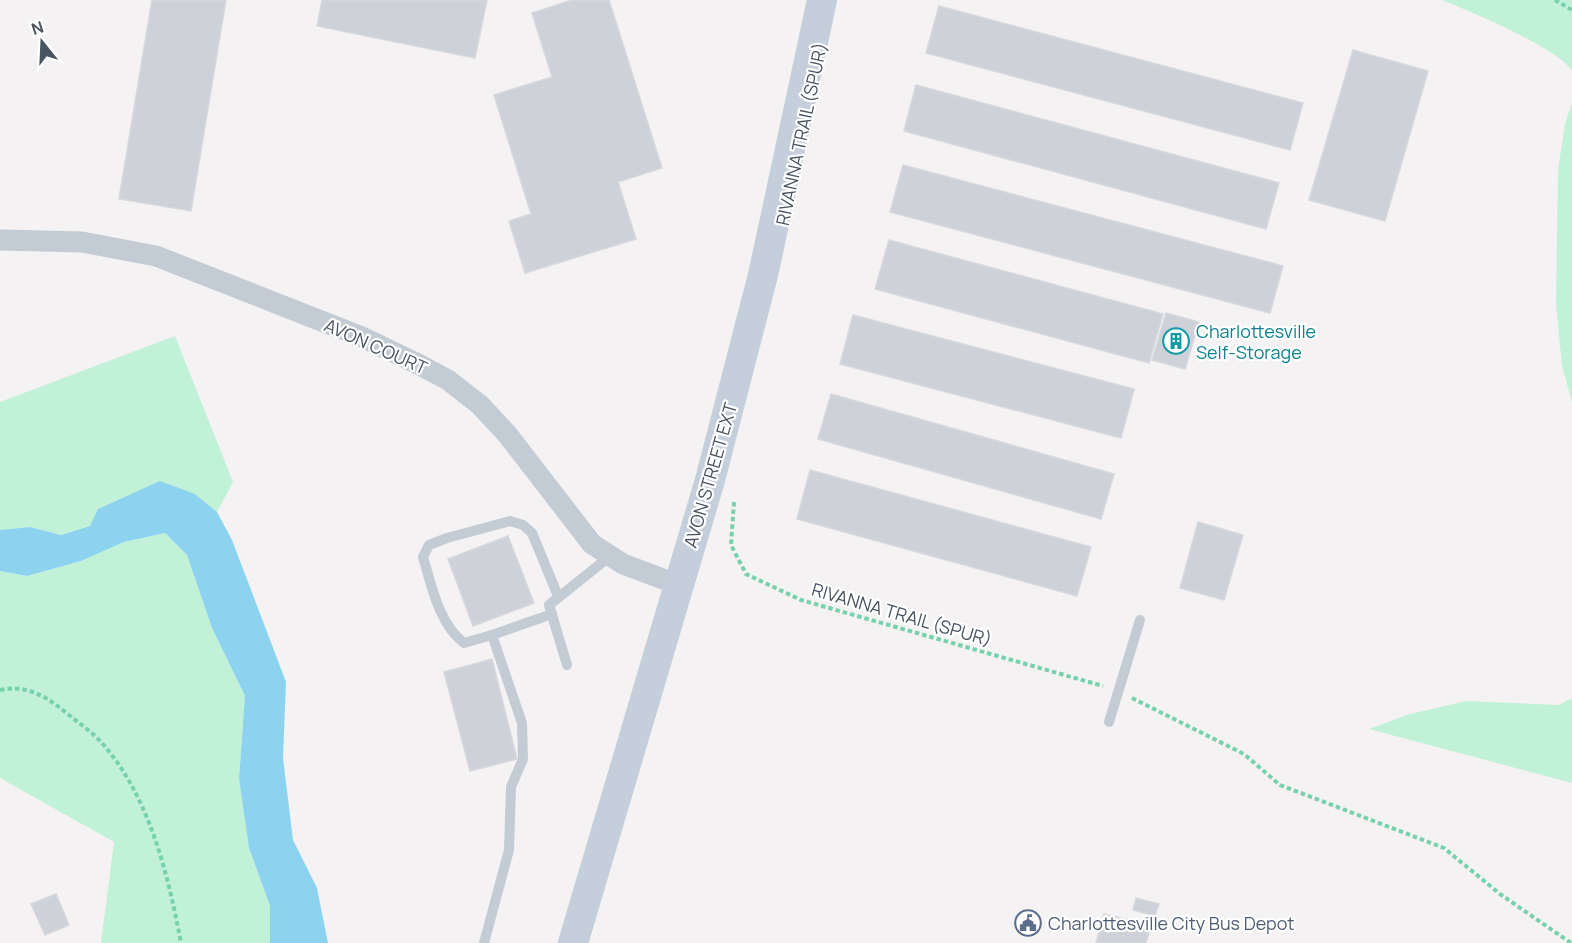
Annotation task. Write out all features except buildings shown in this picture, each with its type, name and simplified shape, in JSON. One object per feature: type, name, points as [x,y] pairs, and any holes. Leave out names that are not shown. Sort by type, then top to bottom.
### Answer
[{"type":"main road","name":"AVON STREET EXT","points":[[573,943],[710,480],[763,275],[822,0]]},
{"type":"street","name":"AVON COURT","points":[[0,240],[81,242],[156,256],[362,337],[420,365],[448,381],[480,405],[507,434],[580,532],[609,557],[678,585]]},
{"type":"lane","points":[[552,614],[464,644],[451,634],[436,600],[423,557],[429,545],[510,521],[523,525],[532,533],[558,596]]},
{"type":"lane","points":[[567,665],[549,605],[558,596],[576,586],[609,557]]},
{"type":"lane","points":[[1109,722],[1140,620]]},
{"type":"lane","points":[[484,943],[509,850],[511,787],[523,759],[522,723],[492,635]]},
{"type":"path","points":[[1555,0],[1572,10]]},
{"type":"path","name":"RIVANNA TRAIL (SPUR)","points":[[734,495],[731,545],[746,574],[801,600],[1090,681],[1119,693],[1244,754],[1280,785],[1444,848],[1500,894],[1571,943]]},
{"type":"path","points":[[0,690],[10,688],[44,694],[100,741],[124,773],[148,822],[170,888],[181,943]]},
{"type":"green space","points":[[1442,0],[1572,0],[1572,71],[1564,62],[1532,41]]},
{"type":"green space","points":[[1572,103],[1572,402],[1562,366],[1556,304],[1558,170],[1565,124]]},
{"type":"green space","points":[[175,336],[233,482],[217,512],[195,494],[61,535],[30,527],[0,530],[0,402]]},
{"type":"green space","points":[[165,533],[187,555],[212,628],[245,696],[239,779],[249,848],[270,906],[270,943],[101,943],[114,842],[0,778],[0,571],[27,576],[81,561],[124,542]]},
{"type":"green space","points":[[1572,698],[1572,783],[1369,729],[1410,714],[1466,701],[1559,705]]},
{"type":"water","points":[[160,481],[195,494],[217,512],[232,540],[286,682],[283,758],[293,840],[317,888],[328,943],[270,943],[270,906],[249,848],[239,779],[245,696],[212,628],[187,555],[165,533],[124,542],[81,561],[27,576],[0,571],[0,530],[30,527],[61,535],[90,526],[98,509]]},
{"type":"place","name":"Charlottesville Self-Storage","points":[[1176,341]]},
{"type":"place","name":"Charlottesville City Bus Depot","points":[[1028,923]]}]
